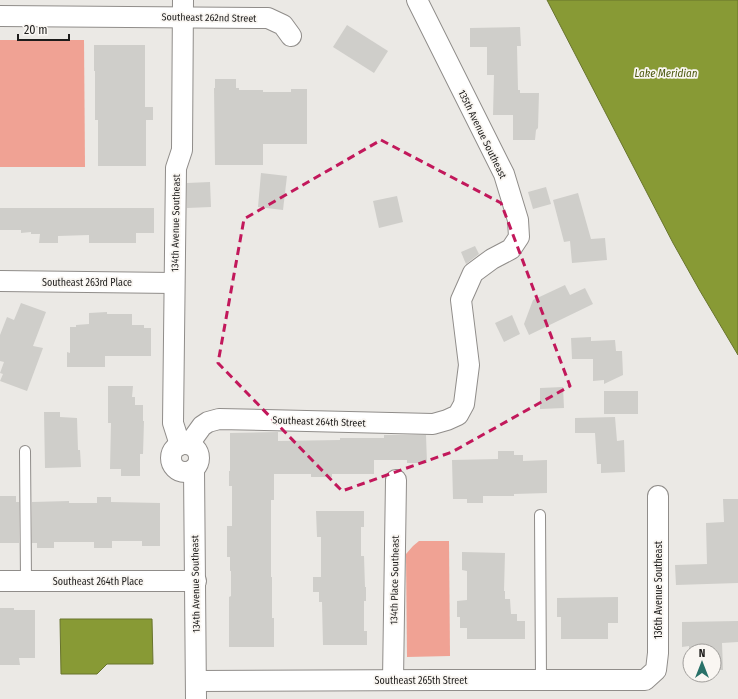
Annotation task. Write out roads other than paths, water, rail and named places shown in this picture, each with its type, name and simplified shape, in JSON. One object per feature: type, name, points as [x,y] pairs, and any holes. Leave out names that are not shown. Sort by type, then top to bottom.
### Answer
[{"type":"street","name":"135th Avenue Southeast","points":[[417,0],[504,174],[518,220],[519,237],[511,249],[492,259],[473,273],[461,300],[469,365],[464,404],[458,415]]},
{"type":"street","name":"Southeast 262nd Street","points":[[0,16],[183,8],[268,18],[283,25],[291,36]]},
{"type":"street","name":"134th Avenue Southeast","points":[[183,8],[182,150],[176,168],[173,423],[184,445],[196,449],[200,457],[198,466],[194,469],[196,690]]},
{"type":"street","name":"Southeast 263rd Place","points":[[0,281],[174,282]]},
{"type":"street","name":"Southeast 264th Street","points":[[184,445],[202,426],[208,422],[219,419],[433,424],[458,415]]},
{"type":"street","name":"134th Place Southeast","points":[[393,680],[396,480]]},
{"type":"street","name":"136th Avenue Southeast","points":[[645,680],[656,670],[658,653],[658,496]]},
{"type":"street","name":"Southeast 264th Place","points":[[0,581],[196,581]]},
{"type":"street","name":"Southeast 265th Street","points":[[196,690],[393,680],[645,680]]},
{"type":"lane","points":[[25,451],[26,581]]},
{"type":"lane","points":[[540,515],[540,680]]},
{"type":"water","name":"Lake Meridian","points":[[547,0],[738,0],[738,355],[673,243]]},
{"type":"water","points":[[60,619],[152,619],[153,664],[107,664],[97,674],[61,674]]}]
